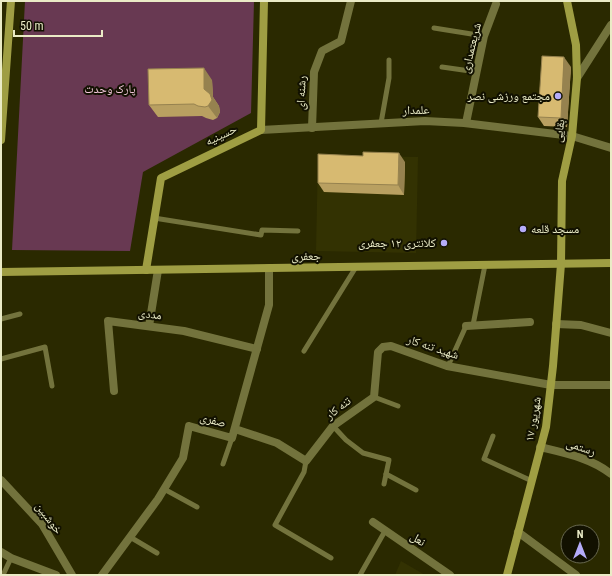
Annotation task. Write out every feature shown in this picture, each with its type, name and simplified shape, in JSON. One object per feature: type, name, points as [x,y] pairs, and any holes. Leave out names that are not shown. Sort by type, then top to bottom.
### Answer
[{"type":"street","points":[[1,140],[11,1]]},
{"type":"street","points":[[261,130],[264,1]]},
{"type":"street","name":"رشنه ای","points":[[312,128],[314,72],[322,51],[341,41],[351,1]]},
{"type":"street","name":"بقایی","points":[[561,264],[562,181],[572,136],[577,78],[576,45],[567,1]]},
{"type":"street","name":"شریعتمداری","points":[[466,123],[484,36],[496,4]]},
{"type":"street","points":[[577,78],[611,25]]},
{"type":"street","name":"علمدار","points":[[261,130],[425,121],[466,123],[572,136],[611,148]]},
{"type":"street","name":"حسینیه","points":[[146,270],[160,178],[261,130]]},
{"type":"street","name":"جعفری","points":[[1,272],[611,263]]},
{"type":"street","name":"۱۷ شهریور","points":[[507,575],[546,427],[561,264]]},
{"type":"street","name":"صفری","points":[[104,574],[158,499],[183,458],[189,426],[232,438],[269,305],[269,268]]},
{"type":"street","points":[[149,326],[158,270]]},
{"type":"street","name":"مددی","points":[[114,391],[108,321],[184,331],[257,349]]},
{"type":"street","points":[[469,325],[530,322]]},
{"type":"street","points":[[556,324],[581,325],[611,333]]},
{"type":"street","name":"شهید تنه کار","points":[[374,397],[378,352],[382,347],[391,346],[448,366],[551,385],[611,385]]},
{"type":"street","name":"تنه کار","points":[[306,461],[332,426],[374,397]]},
{"type":"street","points":[[235,429],[277,443],[306,461]]},
{"type":"street","name":"رستمی","points":[[540,447],[577,456],[603,468],[611,474]]},
{"type":"street","name":"خوشبین","points":[[1,480],[42,524],[72,575]]},
{"type":"street","name":"نعل","points":[[373,522],[450,575]]},
{"type":"street","points":[[518,532],[576,575]]},
{"type":"street","points":[[1,552],[11,558],[52,574]]},
{"type":"lane","points":[[434,28],[484,36]]},
{"type":"lane","points":[[381,123],[389,78],[389,60]]},
{"type":"lane","points":[[442,67],[477,72]]},
{"type":"lane","points":[[154,218],[261,235],[262,230],[298,231]]},
{"type":"lane","points":[[448,366],[469,325],[485,265]]},
{"type":"lane","points":[[304,351],[356,267]]},
{"type":"lane","points":[[1,319],[20,314]]},
{"type":"lane","points":[[1,359],[45,347],[52,386]]},
{"type":"lane","points":[[374,397],[398,406]]},
{"type":"lane","points":[[332,426],[346,440],[364,453],[389,460],[384,484]]},
{"type":"lane","points":[[493,436],[484,459],[532,481]]},
{"type":"lane","points":[[223,464],[232,438]]},
{"type":"lane","points":[[306,461],[304,472],[276,525],[331,558]]},
{"type":"lane","points":[[386,474],[416,490]]},
{"type":"lane","points":[[164,489],[197,507]]},
{"type":"lane","points":[[360,575],[385,531]]},
{"type":"lane","points":[[130,536],[157,553]]},
{"type":"lane","points":[[3,575],[11,558]]},
{"type":"shaded area","points":[[318,155],[418,157],[416,253],[316,251]]},
{"type":"shaded area","points":[[401,561],[425,575],[395,575]]},
{"type":"green space","name":"پارک وحدت","points":[[25,1],[254,1],[251,113],[143,172],[130,251],[12,250]]},
{"type":"building","points":[[542,56],[564,57],[561,118],[538,117]]},
{"type":"building","points":[[204,68],[204,89],[210,94],[212,100],[208,106],[198,106],[194,104],[149,105],[148,69]]},
{"type":"building","points":[[363,152],[399,153],[398,185],[318,183],[318,154],[363,156]]},
{"type":"place","name":"مجتمع ورزشی نصر","points":[[558,96]]},
{"type":"place","name":"مسجد قلعه","points":[[523,229]]},
{"type":"place","name":"کلانتری ۱۲ جعفری","points":[[444,243]]}]
